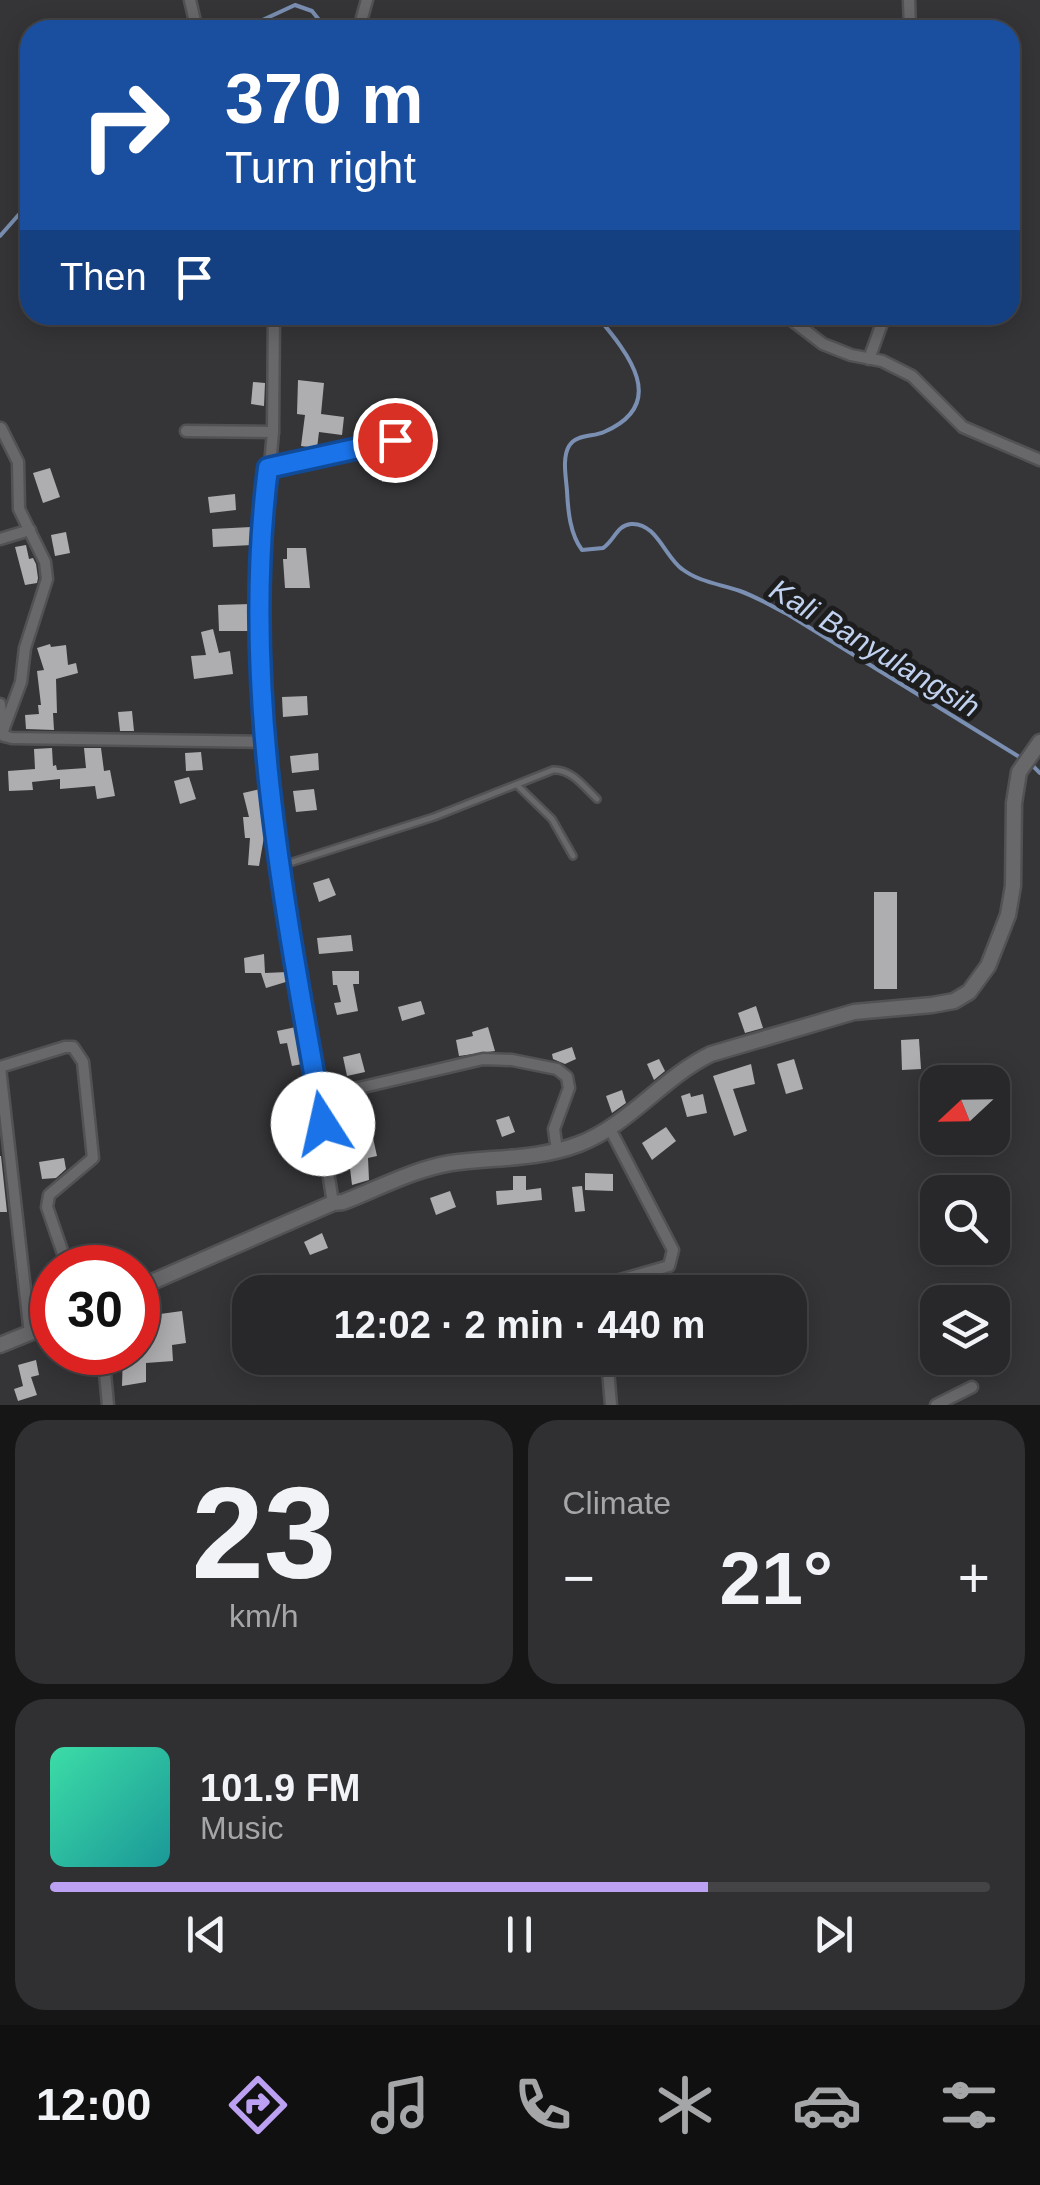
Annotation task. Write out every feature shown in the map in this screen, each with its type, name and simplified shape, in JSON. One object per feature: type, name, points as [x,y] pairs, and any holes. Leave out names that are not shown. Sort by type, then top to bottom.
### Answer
[{"type":"street","points":[[274,325],[273,432],[258,586],[264,742],[333,1203]]},
{"type":"street","points":[[798,325],[823,344],[882,361],[912,376],[964,427],[1040,460]]},
{"type":"street","points":[[869,359],[882,325]]},
{"type":"street","points":[[0,428],[18,462],[20,509],[46,562],[48,579],[3,735]]},
{"type":"street","points":[[186,431],[273,432]]},
{"type":"street","points":[[268,468],[395,440]]},
{"type":"street","points":[[0,538],[30,530]]},
{"type":"street","points":[[0,704],[3,735]]},
{"type":"street","points":[[3,735],[73,741],[264,742]]},
{"type":"street","points":[[160,1278],[333,1203],[451,1163],[509,1159],[580,1144],[610,1127],[675,1075],[711,1054],[854,1012],[932,1005],[954,1001],[969,992],[988,966],[1008,915],[1019,772],[1036,746]]},
{"type":"street","points":[[0,1345],[30,1334],[0,1067],[73,1047],[83,1062],[94,1158],[49,1195],[47,1206],[60,1245]]},
{"type":"street","points":[[318,1092],[359,1088],[483,1059],[557,1068],[566,1077],[569,1088],[554,1129],[557,1150]]},
{"type":"street","points":[[610,1127],[673,1250],[669,1266],[638,1275]]},
{"type":"street","points":[[105,1375],[108,1405]]},
{"type":"street","points":[[608,1375],[610,1405]]},
{"type":"street","points":[[936,1405],[972,1387]]},
{"type":"lane","points":[[280,866],[434,818],[553,770],[564,770],[597,800]]},
{"type":"lane","points":[[517,785],[552,819],[573,856]]},
{"type":"building","points":[[298,380],[324,383],[321,414],[344,417],[342,435],[319,432],[317,448],[301,446],[305,415],[297,414]]},
{"type":"building","points":[[253,382],[265,383],[264,406],[251,404]]},
{"type":"building","points":[[399,450],[401,481],[382,482],[380,452]]},
{"type":"building","points":[[50,468],[60,497],[43,503],[33,473]]},
{"type":"building","points":[[235,494],[236,510],[210,513],[208,497]]},
{"type":"building","points":[[251,527],[252,545],[213,547],[212,529]]},
{"type":"building","points":[[66,532],[70,553],[55,556],[51,535]]},
{"type":"building","points":[[26,545],[38,578],[37,583],[25,585],[15,547]]},
{"type":"building","points":[[287,548],[306,548],[310,588],[285,588],[283,559],[287,559]]},
{"type":"building","points":[[251,604],[252,631],[219,631],[218,605]]},
{"type":"building","points":[[213,629],[219,653],[230,651],[233,674],[194,679],[191,656],[206,655],[201,632]]},
{"type":"building","points":[[66,645],[68,665],[76,663],[78,673],[56,679],[54,730],[26,729],[25,715],[39,714],[41,705],[37,671],[44,670],[37,648]]},
{"type":"building","points":[[307,696],[308,715],[283,717],[282,697]]},
{"type":"building","points":[[132,711],[134,731],[120,731],[118,712]]},
{"type":"building","points":[[52,748],[53,766],[57,770],[86,768],[84,748],[101,748],[104,771],[110,770],[115,796],[97,799],[95,786],[60,789],[60,779],[32,782],[33,790],[9,791],[8,771],[35,769],[34,749]]},
{"type":"building","points":[[201,752],[203,770],[186,771],[185,753]]},
{"type":"building","points":[[318,753],[319,770],[292,773],[290,756]]},
{"type":"building","points":[[189,777],[196,799],[180,804],[174,781]]},
{"type":"building","points":[[260,789],[264,837],[259,866],[248,865],[250,838],[245,838],[243,817],[249,817],[243,793]]},
{"type":"building","points":[[314,789],[317,810],[296,812],[293,791]]},
{"type":"building","points":[[329,878],[336,895],[319,902],[313,883]]},
{"type":"building","points":[[874,892],[897,892],[897,989],[874,989]]},
{"type":"building","points":[[351,935],[353,951],[319,954],[317,938]]},
{"type":"building","points":[[264,954],[265,973],[287,972],[289,981],[266,988],[261,973],[245,973],[244,958]]},
{"type":"building","points":[[332,971],[359,971],[359,984],[353,984],[358,1011],[337,1015],[334,1003],[341,1002]]},
{"type":"building","points":[[421,1001],[425,1014],[402,1021],[398,1007]]},
{"type":"building","points":[[756,1006],[763,1028],[745,1033],[738,1013]]},
{"type":"building","points":[[296,1027],[302,1064],[292,1066],[287,1043],[280,1044],[277,1031]]},
{"type":"building","points":[[488,1027],[495,1051],[459,1056],[456,1040]]},
{"type":"building","points":[[919,1039],[920,1069],[902,1070],[901,1040]]},
{"type":"building","points":[[572,1047],[576,1059],[565,1064],[553,1059],[552,1054]]},
{"type":"building","points":[[360,1053],[365,1072],[347,1076],[343,1057]]},
{"type":"building","points":[[659,1059],[665,1071],[654,1080],[647,1064]]},
{"type":"building","points":[[794,1059],[803,1089],[786,1094],[777,1064]]},
{"type":"building","points":[[751,1064],[755,1084],[733,1089],[747,1131],[734,1136],[713,1076]]},
{"type":"building","points":[[622,1090],[626,1103],[612,1113],[606,1096]]},
{"type":"building","points":[[690,1093],[691,1097],[703,1094],[707,1113],[687,1117],[681,1096]]},
{"type":"building","points":[[361,1101],[365,1116],[344,1121],[340,1106]]},
{"type":"building","points":[[509,1116],[515,1132],[502,1137],[496,1120]]},
{"type":"building","points":[[666,1127],[676,1141],[652,1160],[642,1143]]},
{"type":"building","points":[[373,1138],[377,1156],[368,1158],[369,1180],[352,1185],[347,1143]]},
{"type":"building","points":[[1,1156],[7,1212],[0,1212]]},
{"type":"building","points":[[64,1158],[66,1169],[56,1178],[42,1179],[39,1162]]},
{"type":"building","points":[[585,1173],[613,1174],[613,1191],[585,1190]]},
{"type":"building","points":[[513,1176],[526,1176],[526,1190],[541,1188],[542,1200],[497,1205],[496,1191],[513,1190]]},
{"type":"building","points":[[582,1186],[585,1211],[575,1212],[572,1187]]},
{"type":"building","points":[[450,1191],[456,1207],[436,1215],[430,1198]]},
{"type":"building","points":[[322,1233],[328,1248],[310,1255],[304,1242]]},
{"type":"building","points":[[182,1311],[186,1343],[172,1345],[173,1361],[160,1362],[160,1314]]},
{"type":"building","points":[[30,1362],[30,1375],[39,1375],[31,1377],[37,1395],[18,1401],[14,1389],[23,1386],[18,1365]]},
{"type":"building","points":[[122,1375],[146,1375],[146,1382],[122,1386]]},
{"type":"waterway","name":"Kali Banyulangsih","points":[[263,20],[295,5],[312,11],[319,20]]},
{"type":"waterway","name":"Kali Banyulangsih","points":[[0,236],[20,213]]},
{"type":"waterway","name":"Kali Banyulangsih","points":[[604,325],[629,360],[639,392],[635,407],[624,420],[604,432],[576,439],[567,451],[569,514],[582,550],[603,548],[622,527],[631,524],[647,528],[676,564],[689,573],[746,593],[789,615],[1021,758]]},
{"type":"waterway","name":"Kali Banyulangsih","points":[[1030,763],[1040,773]]},
{"type":"route","points":[[323,1124],[272,821],[264,742],[258,651],[264,498],[268,468],[395,440]]}]
